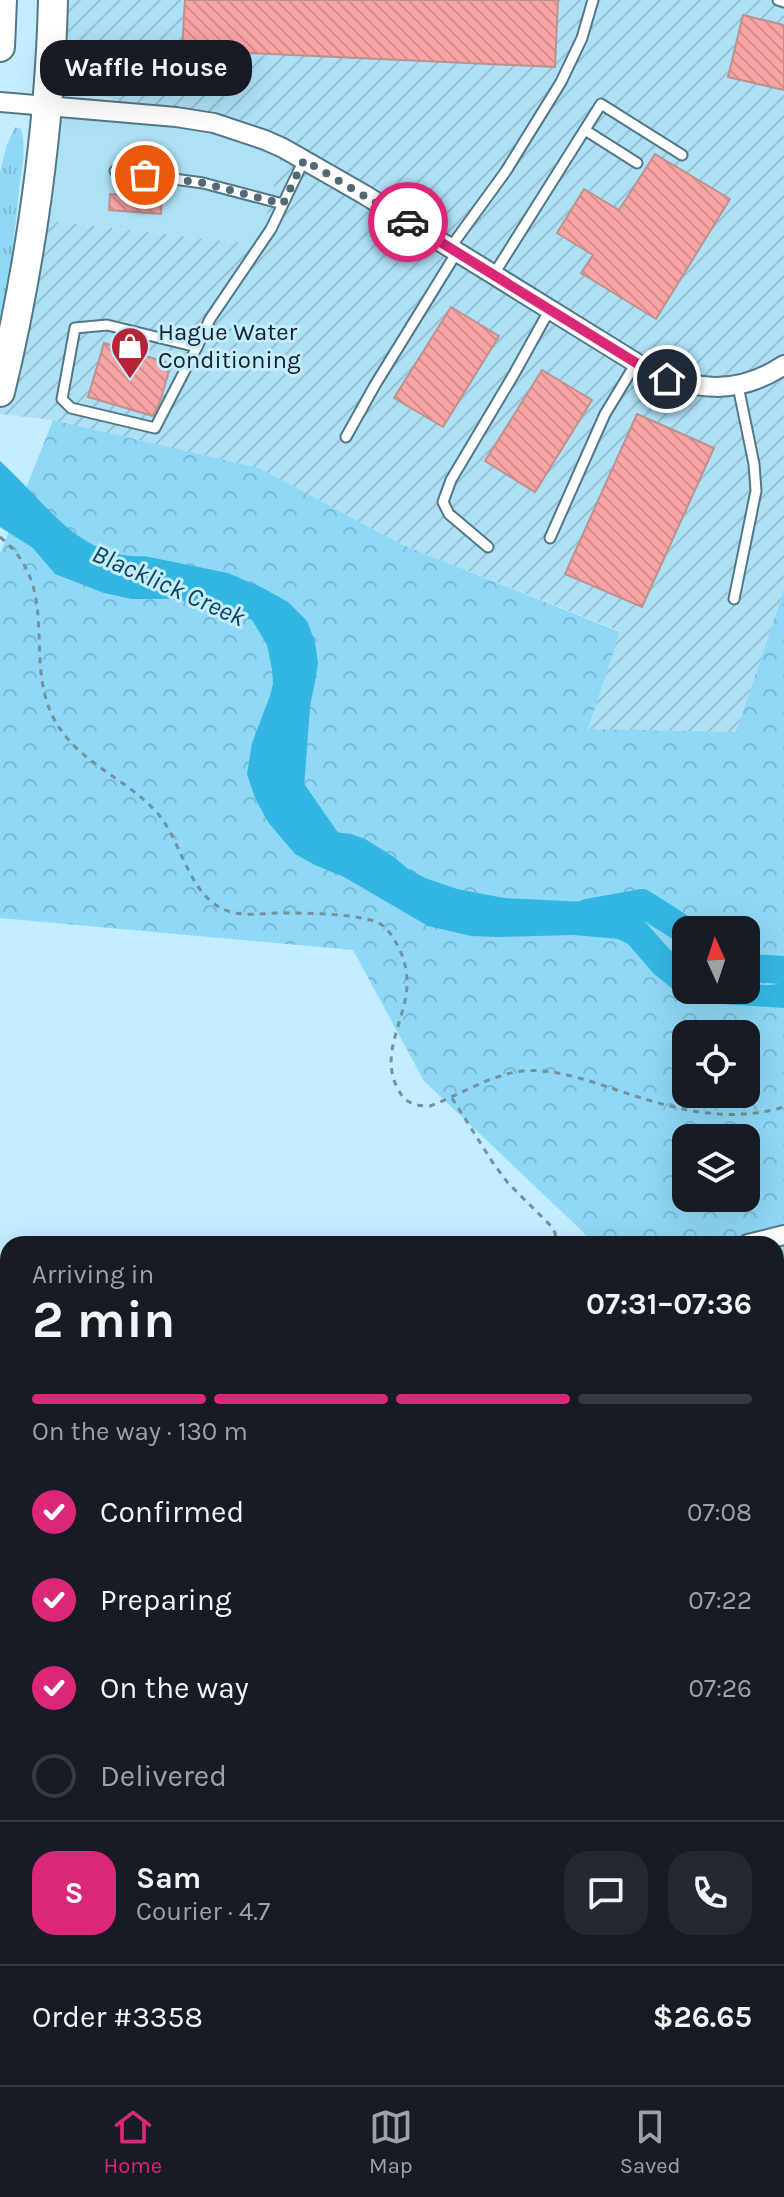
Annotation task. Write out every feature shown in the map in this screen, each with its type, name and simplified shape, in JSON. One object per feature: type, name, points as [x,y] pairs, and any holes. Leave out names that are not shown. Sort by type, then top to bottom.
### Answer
[{"type":"main road","points":[[0,47],[2,0]]},
{"type":"main road","points":[[0,392],[29,243],[47,106],[53,0]]},
{"type":"street","points":[[0,102],[155,114],[214,123],[265,140],[304,160],[667,379],[690,386],[738,386],[784,365]]},
{"type":"lane","points":[[346,437],[454,250],[561,82],[582,38],[593,0]]},
{"type":"lane","points":[[778,0],[784,2]]},
{"type":"lane","points":[[494,274],[601,104],[682,155]]},
{"type":"lane","points":[[585,130],[637,163]]},
{"type":"lane","points":[[197,347],[107,325],[75,328],[62,399],[71,408],[155,428],[197,347],[210,319],[271,229],[304,160]]},
{"type":"lane","points":[[115,171],[203,183],[283,204]]},
{"type":"lane","points":[[488,547],[449,514],[443,502],[451,480],[550,309]]},
{"type":"lane","points":[[550,538],[605,414],[636,363]]},
{"type":"lane","points":[[734,599],[756,491],[754,464],[738,386]]},
{"type":"path","points":[[0,537],[16,550],[26,566],[39,618],[45,694],[54,720],[89,761],[156,812],[211,901],[233,914],[320,914],[362,919],[378,923],[388,930],[403,958],[407,980],[391,1066],[400,1095],[408,1103],[430,1106],[504,1075],[539,1071],[582,1078],[686,1111],[734,1116],[760,1114],[784,1107]]},
{"type":"path","points":[[452,1098],[508,1183],[552,1227],[556,1236]]},
{"type":"shaded area","points":[[65,0],[784,0],[784,590],[736,732],[588,729],[620,631],[403,545],[258,468],[53,420],[0,414],[0,387],[33,219],[259,245],[283,148],[155,114],[77,86],[69,79],[64,67]]},
{"type":"shaded area","points":[[58,106],[155,114],[283,148],[259,245],[33,219]]},
{"type":"green space","points":[[15,127],[21,129],[23,160],[0,344],[0,173]]},
{"type":"green space","points":[[53,420],[259,468],[403,545],[620,632],[588,729],[736,732],[784,590],[784,1236],[586,1236],[424,1081],[353,950],[0,918],[0,554]]},
{"type":"water","points":[[0,461],[64,525],[100,548],[121,555],[144,556],[228,573],[288,602],[307,621],[315,642],[318,663],[309,710],[291,737],[284,757],[284,775],[296,813],[317,830],[365,839],[408,869],[457,889],[504,898],[609,903],[630,908],[672,951],[672,988],[654,974],[628,944],[618,939],[574,935],[471,936],[428,926],[344,877],[295,854],[268,822],[247,774],[252,743],[273,684],[267,645],[252,620],[236,613],[175,599],[132,599],[104,593],[55,574],[33,548],[0,527]]},
{"type":"water","points":[[784,982],[784,1008],[721,1004],[760,1004],[760,984]]},
{"type":"building","points":[[185,0],[558,0],[555,67],[182,50]]},
{"type":"building","points":[[743,15],[784,25],[784,90],[728,77]]},
{"type":"building","points":[[655,154],[730,199],[656,319],[581,273],[593,255],[557,233],[584,189],[619,210]]},
{"type":"building","points":[[110,194],[162,198],[161,214],[109,210]]},
{"type":"building","points":[[451,307],[499,336],[443,427],[394,398]]},
{"type":"building","name":"Hague Water Conditioning","points":[[104,343],[171,364],[153,416],[88,397]]},
{"type":"building","points":[[542,370],[592,400],[535,492],[485,461]]},
{"type":"building","points":[[637,414],[714,448],[642,607],[565,574]]},
{"type":"waterway","name":"Blacklick Creek","points":[[297,694],[290,788],[333,850],[346,855]]},
{"type":"waterway","name":"Blacklick Creek","points":[[587,913],[642,903],[672,922]]},
{"type":"waterway","name":"Blacklick Creek","points":[[760,969],[784,970]]},
{"type":"way so far","points":[[145,175],[203,183],[283,204],[304,160],[408,222]]},
{"type":"place","name":"Waffle House","points":[[145,175]]},
{"type":"place","name":"Hague Water Conditioning","points":[[130,380]]},
{"type":"route","points":[[408,222],[667,379]]}]
